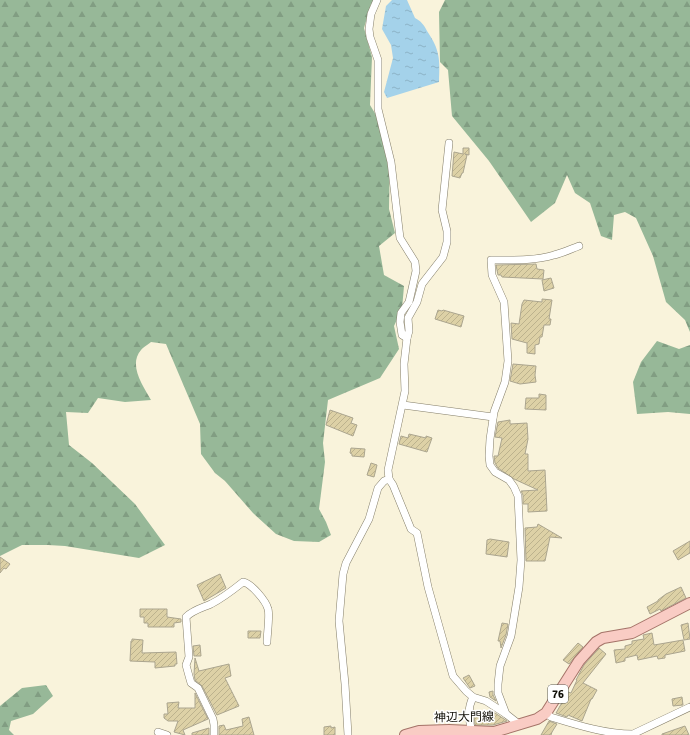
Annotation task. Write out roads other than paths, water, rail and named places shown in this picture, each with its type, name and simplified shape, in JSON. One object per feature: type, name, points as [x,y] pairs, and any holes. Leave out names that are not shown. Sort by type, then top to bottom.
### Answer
[{"type":"main road","name":"76","points":[[546,713],[579,661],[596,642],[603,638],[632,633],[690,603]]},
{"type":"main road","name":"神辺大門線","points":[[406,735],[419,731],[449,730],[472,733],[505,732],[537,719],[546,713]]},
{"type":"street","points":[[376,0],[371,14],[369,29],[370,37],[378,60],[378,109],[391,162],[400,238],[414,262],[416,271],[409,302],[401,313],[400,322],[402,335],[407,338]]},
{"type":"street","points":[[449,143],[442,210],[447,231],[445,247],[443,257],[422,284],[417,302],[408,318],[409,331],[404,364],[406,391],[388,470],[389,479],[411,529],[417,533],[428,587],[454,676],[473,697],[486,701],[520,725]]},
{"type":"street","points":[[506,714],[498,693],[499,672],[511,636],[519,587],[521,560],[518,496],[509,480],[495,472],[490,465],[490,439],[493,417],[505,382],[508,361],[504,302],[492,275],[491,260],[520,261],[538,259],[555,255],[579,246]]},
{"type":"street","points":[[403,405],[493,417]]},
{"type":"street","points":[[348,735],[339,621],[343,574],[346,563],[369,519],[378,488],[384,481],[389,479]]},
{"type":"street","points":[[214,735],[213,719],[198,688],[191,683],[186,665],[189,657],[186,617],[196,609],[211,604],[226,596],[243,582],[247,582],[269,610],[267,642]]},
{"type":"street","points":[[472,733],[469,706],[473,697]]},
{"type":"street","points":[[546,713],[551,717],[586,731],[633,734],[690,707]]},
{"type":"street","points":[[158,732],[167,735]]},
{"type":"water","points":[[392,0],[407,0],[415,18],[422,23],[431,38],[437,49],[439,82],[387,98],[384,92],[393,58],[391,45],[382,29],[386,6]]}]
